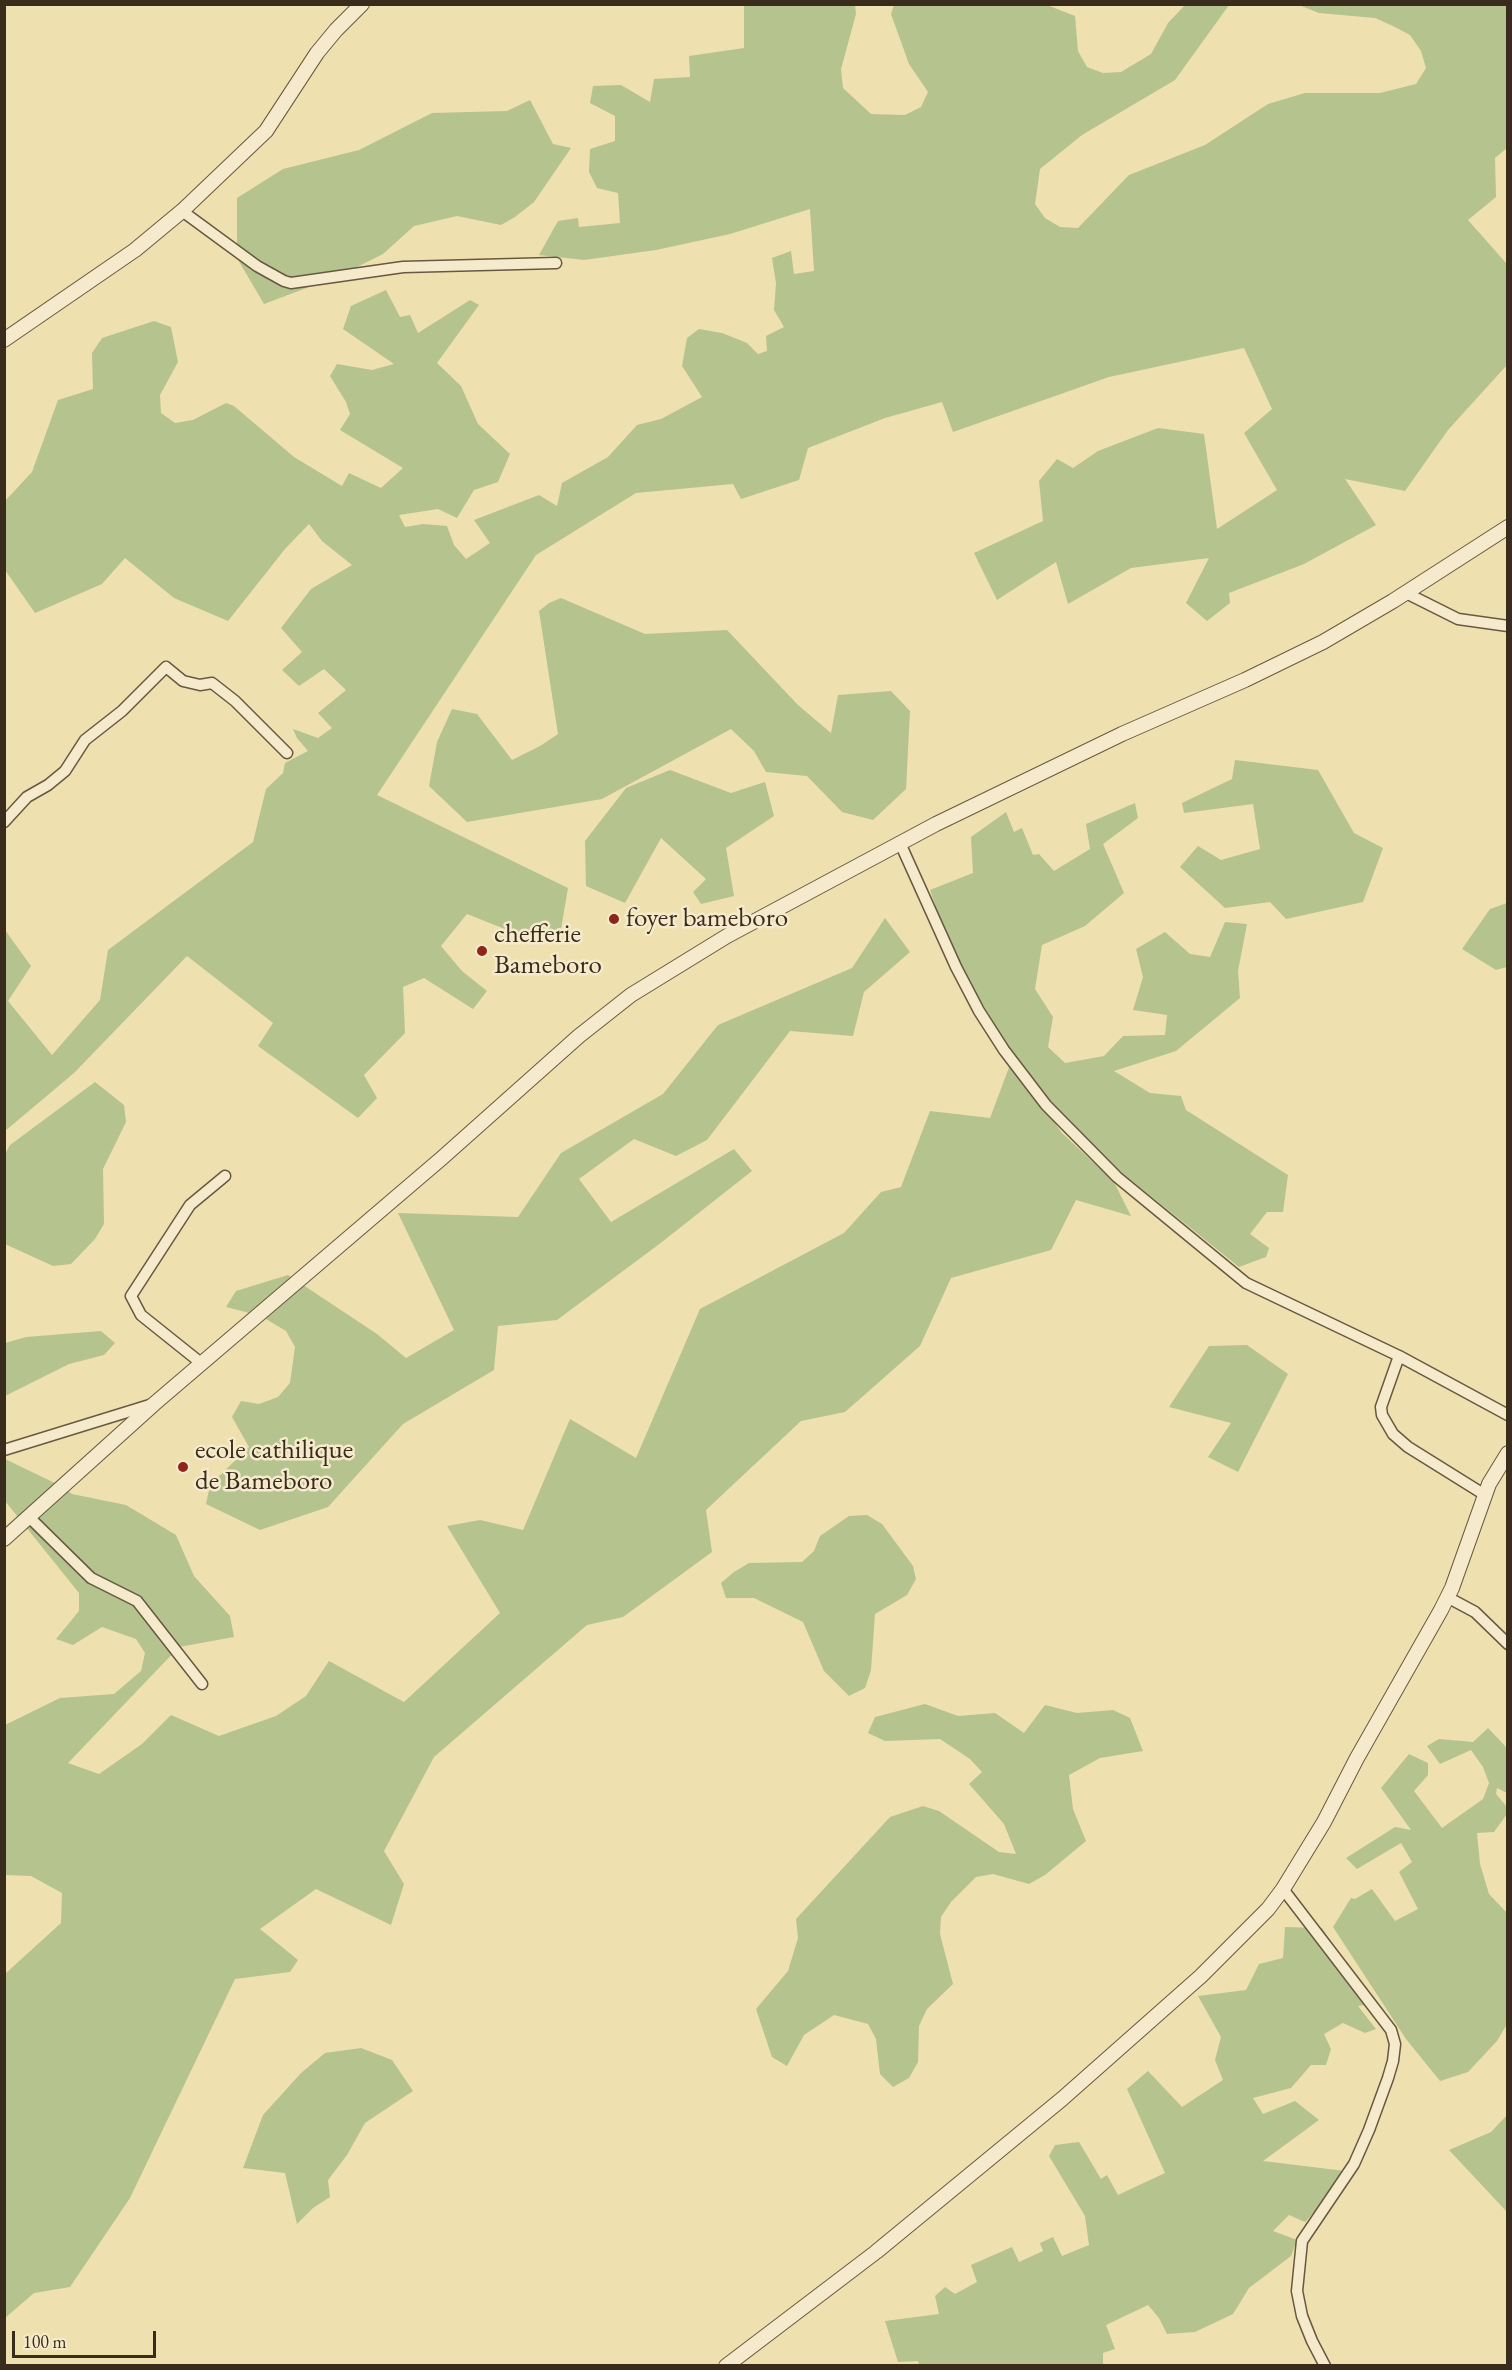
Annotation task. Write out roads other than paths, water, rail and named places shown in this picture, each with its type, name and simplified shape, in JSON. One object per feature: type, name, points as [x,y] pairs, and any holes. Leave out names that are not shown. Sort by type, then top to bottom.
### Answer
[{"type":"street","points":[[4,340],[135,250],[182,211],[266,131],[317,53],[362,4]]},
{"type":"street","points":[[182,211],[257,266],[291,283],[404,267],[556,263]]},
{"type":"street","points":[[4,1539],[201,1363],[442,1158],[579,1036],[622,1002],[727,936],[900,843],[1113,739],[1297,656],[1406,593],[1508,527]]},
{"type":"street","points":[[1406,593],[1458,619],[1508,626]]},
{"type":"street","points":[[4,822],[27,797],[48,785],[65,771],[85,740],[122,711],[166,667],[183,681],[200,685],[212,683],[243,708],[287,753]]},
{"type":"street","points":[[900,843],[956,967],[979,1011],[1046,1105],[1070,1132],[1117,1177],[1195,1239],[1236,1276],[1261,1291],[1399,1356],[1508,1415]]},
{"type":"street","points":[[201,1363],[141,1315],[131,1296],[190,1205],[225,1176]]},
{"type":"street","points":[[1399,1356],[1381,1407],[1382,1415],[1393,1434],[1408,1447],[1485,1495]]},
{"type":"street","points":[[4,1450],[154,1404]]},
{"type":"street","points":[[726,2366],[876,2252],[1062,2099],[1201,1976],[1264,1913],[1283,1889],[1324,1822],[1447,1597],[1485,1495],[1508,1453]]},
{"type":"street","points":[[28,1516],[91,1578],[137,1601],[202,1684]]},
{"type":"street","points":[[1447,1597],[1475,1612],[1508,1644]]},
{"type":"street","points":[[1283,1889],[1391,2030],[1395,2044],[1388,2078],[1354,2164],[1302,2241],[1297,2291],[1302,2316],[1325,2366]]},
{"type":"place","name":"foyer bameboro","points":[[614,919]]},
{"type":"place","name":"chefferie Bameboro","points":[[482,951]]},
{"type":"place","name":"ecole cathilique de Bameboro","points":[[183,1467]]}]
